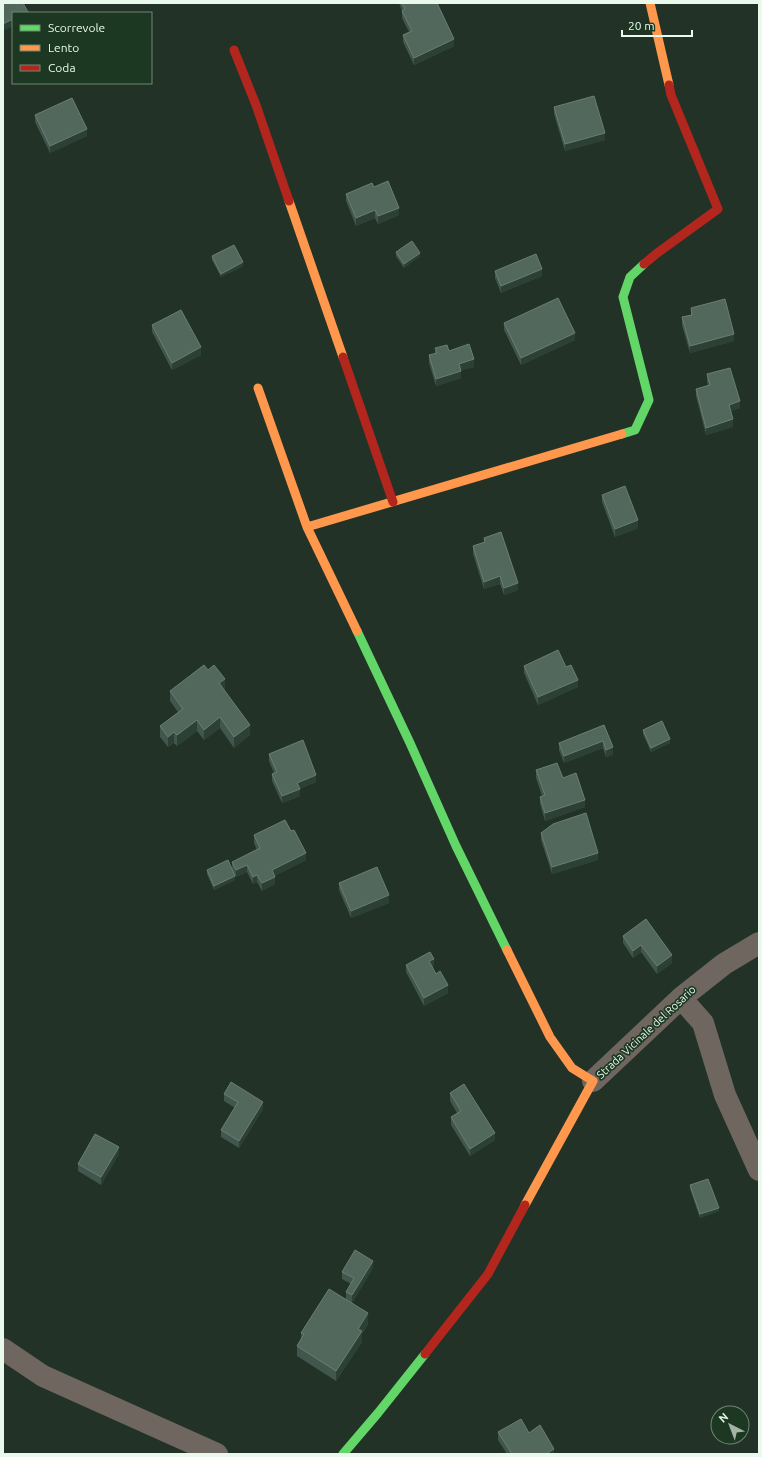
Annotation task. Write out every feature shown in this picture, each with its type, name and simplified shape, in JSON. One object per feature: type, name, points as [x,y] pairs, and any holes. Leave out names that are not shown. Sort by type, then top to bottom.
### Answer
[{"type":"street","points":[[307,527],[635,430],[649,400],[623,297],[630,277],[656,254],[718,209],[672,95],[650,3]]},
{"type":"street","points":[[234,50],[256,105],[393,502]]},
{"type":"street","points":[[258,388],[307,527],[410,743],[458,851],[550,1037],[572,1068],[593,1081],[488,1274],[378,1413],[343,1454]]},
{"type":"street","name":"Strada Vicinale del Rosario","points":[[593,1081],[681,998],[724,964],[759,943]]},
{"type":"street","points":[[681,998],[703,1023],[725,1095],[759,1170]]},
{"type":"street","points":[[3,1349],[43,1376],[217,1454]]},
{"type":"building","points":[[3,3],[23,3],[28,12],[12,12],[12,20],[3,24]]},
{"type":"building","points":[[402,3],[437,3],[454,39],[414,58],[403,35],[412,31],[402,11],[405,9]]},
{"type":"building","points":[[594,96],[605,133],[565,144],[554,107]]},
{"type":"building","points":[[72,98],[87,129],[50,146],[35,115]]},
{"type":"building","points":[[388,181],[399,208],[378,216],[375,210],[356,218],[346,194],[372,183],[374,187]]},
{"type":"building","points":[[412,241],[420,253],[404,264],[396,252]]},
{"type":"building","points":[[234,245],[243,262],[221,274],[212,256]]},
{"type":"building","points":[[536,254],[542,269],[501,286],[495,271]]},
{"type":"building","points":[[558,298],[575,333],[521,358],[504,323]]},
{"type":"building","points":[[725,299],[734,334],[690,346],[682,317],[692,315],[691,308]]},
{"type":"building","points":[[181,310],[201,347],[172,363],[152,325]]},
{"type":"building","points":[[469,344],[474,359],[459,364],[461,371],[436,379],[429,355],[437,353],[435,348],[447,345],[449,351]]},
{"type":"building","points":[[730,368],[740,401],[729,405],[733,419],[706,428],[696,389],[710,385],[707,374]]},
{"type":"building","points":[[625,486],[638,520],[615,529],[602,495]]},
{"type":"building","points":[[501,532],[518,583],[504,588],[500,576],[484,582],[473,546],[485,542],[484,538]]},
{"type":"building","points":[[558,650],[566,667],[571,665],[578,680],[538,697],[524,666]]},
{"type":"building","points":[[204,665],[208,670],[214,665],[225,679],[219,683],[250,725],[234,737],[220,717],[204,730],[197,720],[177,735],[174,732],[168,737],[160,726],[183,709],[170,691]]},
{"type":"building","points":[[662,721],[670,739],[651,748],[643,730]]},
{"type":"building","points":[[604,725],[613,747],[606,750],[603,741],[564,756],[559,743]]},
{"type":"building","points":[[303,740],[316,775],[297,783],[300,789],[282,796],[272,774],[277,772],[269,754]]},
{"type":"building","points":[[557,763],[563,778],[576,773],[585,800],[545,813],[540,797],[545,795],[536,770]]},
{"type":"building","points":[[586,813],[598,853],[552,867],[541,833],[553,824]]},
{"type":"building","points":[[285,820],[291,831],[294,830],[306,853],[272,870],[275,877],[262,883],[257,875],[253,877],[247,865],[236,870],[232,862],[260,848],[254,835]]},
{"type":"building","points":[[228,860],[235,876],[214,886],[207,870]]},
{"type":"building","points":[[377,867],[389,895],[351,911],[339,883]]},
{"type":"building","points":[[646,919],[672,955],[657,966],[641,945],[633,951],[623,936]]},
{"type":"building","points":[[430,952],[434,959],[429,961],[436,974],[440,971],[448,985],[424,998],[406,965]]},
{"type":"building","points":[[231,1082],[263,1102],[239,1141],[221,1130],[238,1102],[224,1094]]},
{"type":"building","points":[[464,1084],[495,1133],[470,1149],[451,1117],[461,1111],[450,1093]]},
{"type":"building","points":[[95,1134],[119,1147],[101,1177],[78,1164]]},
{"type":"building","points":[[708,1179],[719,1208],[700,1214],[690,1185]]},
{"type":"building","points":[[355,1250],[373,1261],[352,1295],[346,1292],[354,1278],[342,1272]]},
{"type":"building","points":[[329,1289],[368,1313],[358,1329],[362,1331],[336,1371],[297,1346],[304,1334],[301,1333]]},
{"type":"building","points":[[521,1419],[529,1433],[540,1425],[554,1449],[546,1454],[512,1454],[498,1432]]},
{"type":"traffic: fast","points":[[622,434],[635,430],[649,400],[623,297],[630,277],[644,264]]},
{"type":"traffic: fast","points":[[357,631],[410,743],[456,846],[507,950]]},
{"type":"traffic: fast","points":[[343,1454],[425,1354]]},
{"type":"traffic: slow","points":[[650,3],[669,85]]},
{"type":"traffic: slow","points":[[289,201],[343,357]]},
{"type":"traffic: slow","points":[[258,388],[307,527],[357,631]]},
{"type":"traffic: slow","points":[[307,527],[622,434]]},
{"type":"traffic: slow","points":[[507,950],[550,1037],[572,1068],[593,1081],[525,1205]]},
{"type":"traffic: jam","points":[[234,50],[256,105],[289,201]]},
{"type":"traffic: jam","points":[[644,264],[718,209],[671,95],[669,85]]},
{"type":"traffic: jam","points":[[343,357],[393,502]]},
{"type":"traffic: jam","points":[[425,1354],[488,1274],[525,1205]]}]
